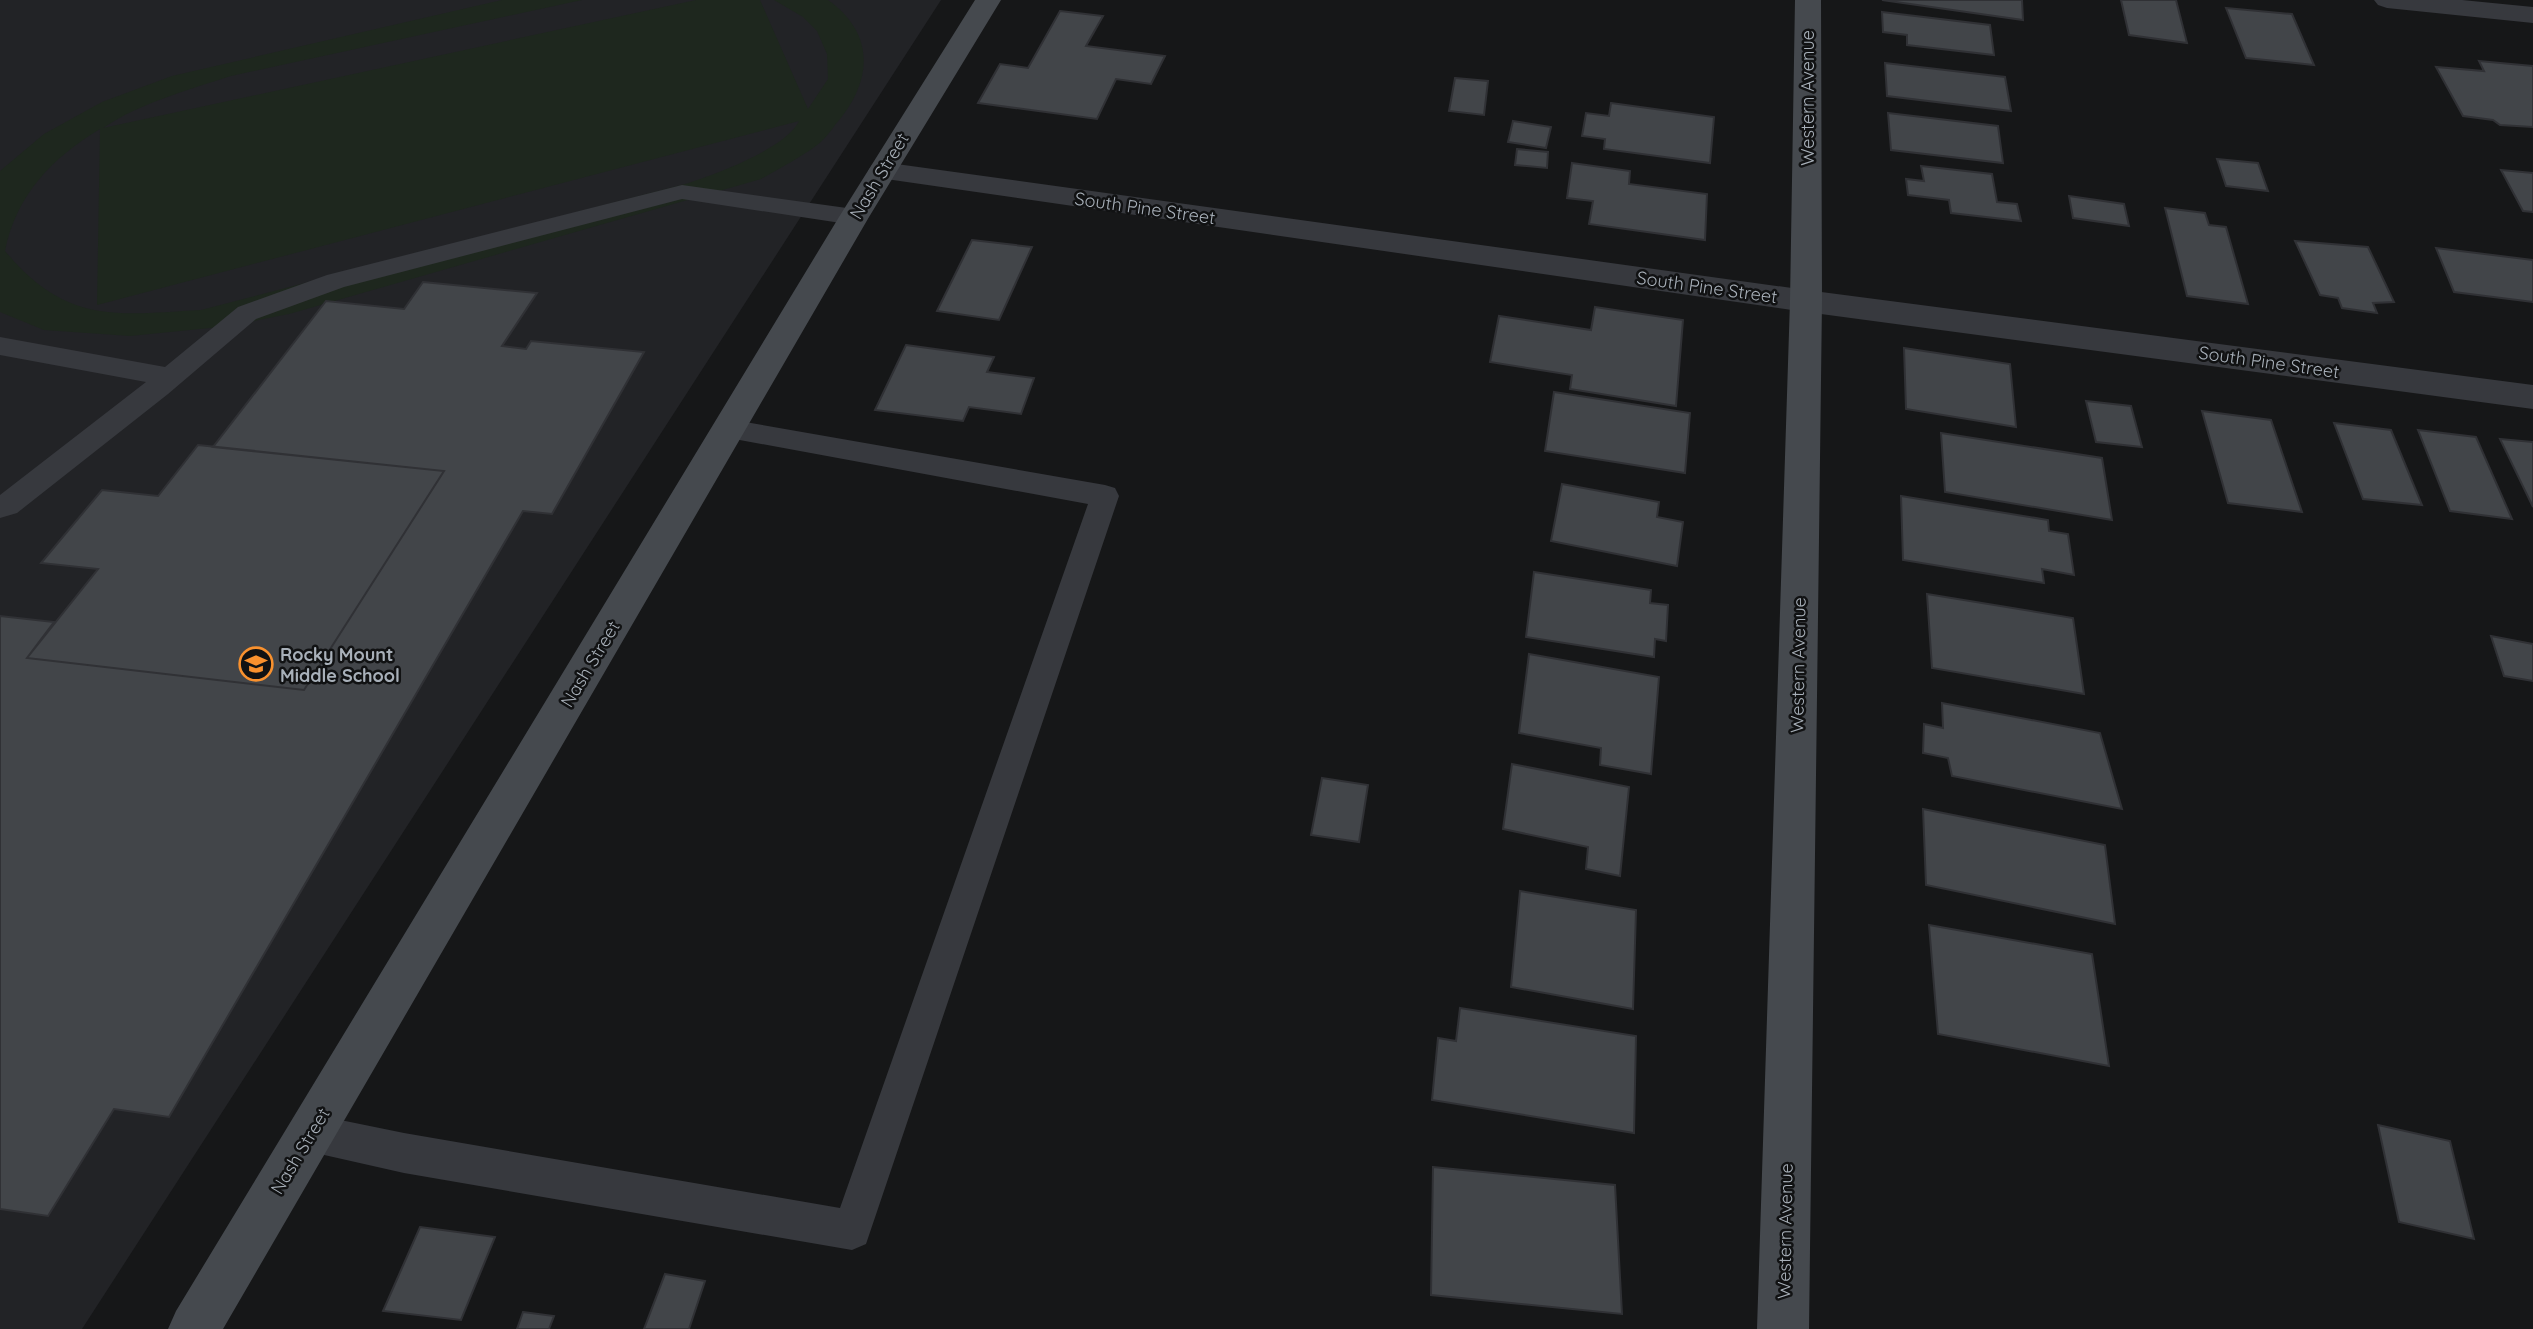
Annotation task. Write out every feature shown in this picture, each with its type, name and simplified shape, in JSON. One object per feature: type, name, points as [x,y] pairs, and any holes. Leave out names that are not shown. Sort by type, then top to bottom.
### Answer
[{"type":"street","name":"Nash Street","points":[[194,1329],[854,216],[988,0]]},
{"type":"street","name":"Western Avenue","points":[[1783,1329],[1806,301],[1808,0]]},
{"type":"street","points":[[2387,0],[2533,15]]},
{"type":"street","name":"South Pine Street","points":[[881,171],[1806,301],[2533,397]]},
{"type":"lane","points":[[0,507],[7,505],[170,377],[247,313],[336,281],[682,192],[854,216]]},
{"type":"lane","points":[[0,346],[170,377]]},
{"type":"lane","points":[[311,1133],[404,1153],[852,1230],[1105,496],[729,429]]},
{"type":"shaded area","name":"Rocky Mount Middle School","points":[[0,0],[941,0],[82,1329],[0,1329]]},
{"type":"shaded area","points":[[502,0],[582,0],[231,76],[148,104],[103,128],[696,0],[760,0],[808,109],[828,79],[827,54],[817,31],[803,17],[774,0],[828,0],[855,28],[862,44],[864,60],[856,93],[827,136],[804,154],[761,179],[289,314],[230,326],[130,336],[44,330],[0,312],[0,171],[44,134],[102,102],[172,76]],"holes":[[[799,121],[792,131],[748,159],[685,184],[201,310],[142,313],[93,310],[49,292],[27,275],[5,251],[10,231],[27,195],[66,152],[100,129],[97,305]]]},
{"type":"building","points":[[1882,0],[2022,0],[2023,20]]},
{"type":"building","points":[[2121,0],[2176,0],[2187,43],[2129,35]]},
{"type":"building","points":[[2226,8],[2292,14],[2314,65],[2246,58]]},
{"type":"building","points":[[1060,11],[1103,16],[1086,46],[1165,56],[1151,84],[1116,79],[1097,119],[978,103],[1000,64],[1028,68]]},
{"type":"building","points":[[1882,12],[1990,25],[1994,55],[1907,45],[1907,35],[1883,32]]},
{"type":"building","points":[[2479,61],[2533,66],[2533,127],[2500,125],[2493,120],[2463,116],[2436,67],[2484,71]]},
{"type":"building","points":[[1885,63],[2005,77],[2011,111],[1887,96]]},
{"type":"building","points":[[1455,78],[1488,81],[1484,115],[1449,111]]},
{"type":"building","points":[[1611,103],[1714,117],[1710,163],[1604,149],[1605,139],[1582,136],[1586,113],[1609,116]]},
{"type":"building","points":[[1888,113],[1998,126],[2003,163],[1891,150]]},
{"type":"building","points":[[1513,121],[1551,127],[1546,148],[1508,142]]},
{"type":"building","points":[[1517,149],[1548,152],[1547,168],[1515,165]]},
{"type":"building","points":[[2217,159],[2258,163],[2268,191],[2226,186]]},
{"type":"building","points":[[1572,163],[1630,171],[1629,184],[1707,194],[1705,240],[1589,224],[1593,201],[1567,198]]},
{"type":"building","points":[[1921,166],[1992,174],[1997,202],[2017,204],[2021,221],[1951,213],[1949,200],[1908,195],[1906,179],[1924,181]]},
{"type":"building","points":[[2501,170],[2533,173],[2533,212],[2523,211]]},
{"type":"building","points":[[2069,196],[2124,204],[2129,226],[2073,218]]},
{"type":"building","points":[[2165,208],[2205,213],[2209,225],[2226,227],[2248,304],[2187,296]]},
{"type":"building","points":[[972,240],[1032,247],[999,320],[937,311]]},
{"type":"building","points":[[2295,241],[2368,247],[2394,302],[2373,303],[2377,313],[2342,308],[2338,298],[2320,295]]},
{"type":"building","points":[[2436,248],[2533,260],[2533,302],[2454,292]]},
{"type":"building","points":[[423,282],[537,293],[502,346],[526,349],[531,341],[644,352],[552,514],[523,511],[169,1117],[114,1109],[48,1216],[0,1209],[0,616],[54,622],[27,658],[304,690],[444,471],[213,447],[326,301],[404,309]]},
{"type":"building","points":[[1595,307],[1683,320],[1676,406],[1570,389],[1572,375],[1490,362],[1499,316],[1591,330]]},
{"type":"building","points":[[906,345],[994,357],[987,372],[1034,378],[1021,414],[969,407],[963,421],[875,410]]},
{"type":"building","points":[[1904,348],[2010,364],[2016,427],[1906,409]]},
{"type":"building","points":[[1554,392],[1690,413],[1685,473],[1545,451]]},
{"type":"building","points":[[2086,401],[2131,406],[2142,447],[2096,442]]},
{"type":"building","points":[[2202,411],[2271,420],[2302,512],[2228,503]]},
{"type":"building","points":[[2334,423],[2391,430],[2422,505],[2363,499]]},
{"type":"building","points":[[2418,430],[2476,437],[2512,519],[2450,511]]},
{"type":"building","points":[[1941,433],[2102,458],[2112,520],[1945,492]]},
{"type":"building","points":[[2500,439],[2533,442],[2533,507]]},
{"type":"building","points":[[198,445],[444,471],[304,690],[27,658],[98,569],[41,563],[102,490],[158,496]]},
{"type":"building","points":[[1562,484],[1659,502],[1657,517],[1683,522],[1677,566],[1551,541]]},
{"type":"building","points":[[1901,496],[2048,520],[2049,531],[2068,534],[2074,575],[2042,569],[2044,583],[1903,560]]},
{"type":"building","points":[[1534,572],[1651,590],[1650,603],[1668,605],[1666,641],[1655,639],[1654,657],[1526,637]]},
{"type":"building","points":[[1927,594],[2073,618],[2084,694],[1932,668]]},
{"type":"building","points":[[2491,636],[2533,644],[2533,681],[2504,676]]},
{"type":"building","points":[[1529,654],[1659,677],[1651,774],[1600,765],[1601,748],[1519,733]]},
{"type":"building","points":[[1942,703],[2100,733],[2122,809],[1952,776],[1948,758],[1923,753],[1924,724],[1943,728]]},
{"type":"building","points":[[1512,764],[1629,787],[1620,876],[1586,869],[1588,847],[1503,829]]},
{"type":"building","points":[[1322,778],[1368,785],[1359,842],[1311,835]]},
{"type":"building","points":[[1923,809],[2105,845],[2115,924],[1926,885]]},
{"type":"building","points":[[1520,891],[1636,910],[1633,1009],[1511,987]]},
{"type":"building","points":[[1929,925],[2092,954],[2109,1066],[1938,1034]]},
{"type":"building","points":[[1460,1008],[1636,1036],[1634,1133],[1432,1100],[1438,1038],[1456,1041]]},
{"type":"building","points":[[2378,1125],[2450,1141],[2474,1239],[2399,1222]]},
{"type":"building","points":[[1433,1167],[1615,1185],[1622,1314],[1431,1295]]},
{"type":"building","points":[[420,1227],[495,1237],[461,1320],[383,1311]]},
{"type":"building","points":[[665,1274],[705,1281],[689,1329],[644,1329]]},
{"type":"building","points":[[523,1312],[554,1316],[549,1329],[517,1329]]},
{"type":"place","name":"Rocky Mount Middle School","points":[[256,664]]}]
